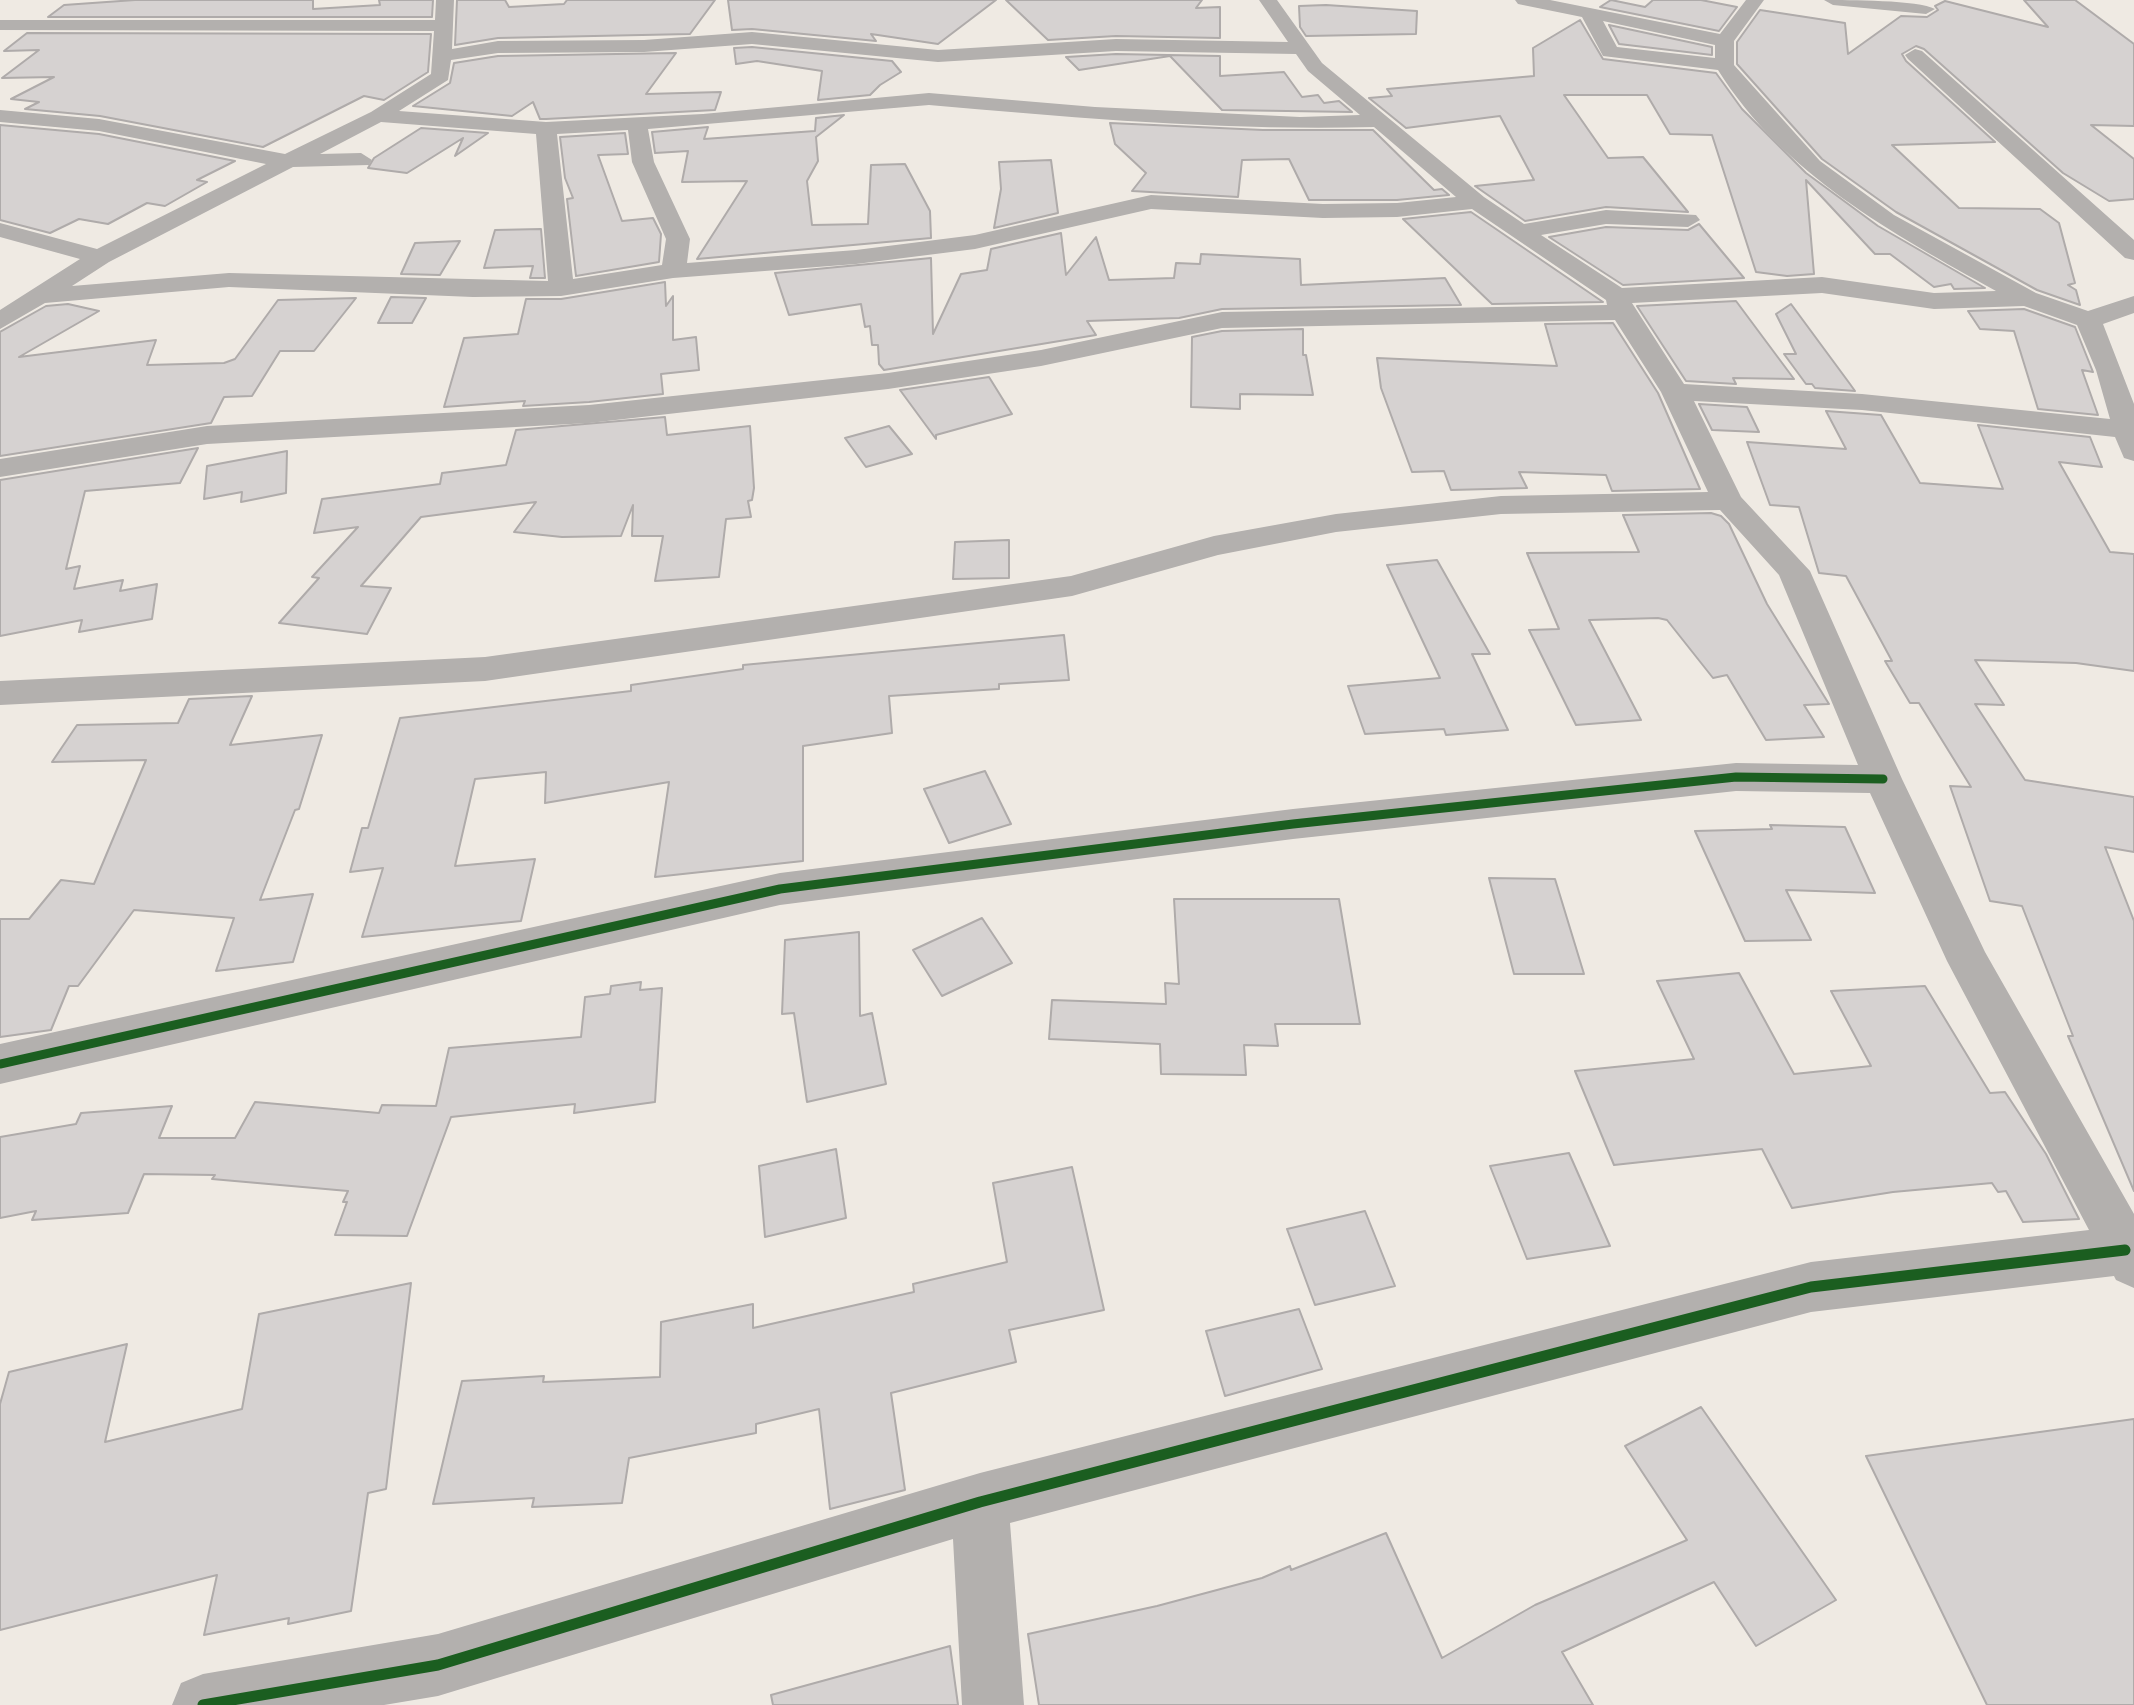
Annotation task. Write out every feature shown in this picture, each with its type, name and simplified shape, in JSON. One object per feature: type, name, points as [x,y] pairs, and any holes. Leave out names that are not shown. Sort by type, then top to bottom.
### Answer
[{"type":"street","points":[[0,321],[100,257],[378,116],[441,76],[445,0]]},
{"type":"street","points":[[203,1705],[438,1665],[980,1502],[1811,1287],[2129,1257],[1968,961],[1883,779],[1834,657],[1794,571],[1728,501],[1675,392],[1620,304],[1522,231],[1476,202],[1315,67],[1268,0]]},
{"type":"street","points":[[1524,0],[1725,41]]},
{"type":"street","points":[[1755,0],[1725,41],[1724,65],[1735,82],[1812,166],[1886,220],[2027,298],[2088,320],[2134,304]]},
{"type":"street","points":[[1833,0],[1926,9]]},
{"type":"street","points":[[1865,5],[1907,17]]},
{"type":"street","points":[[1590,15],[1610,52],[1724,65]]},
{"type":"street","points":[[0,25],[443,26]]},
{"type":"street","points":[[441,56],[498,47],[644,46],[752,38],[938,56],[1116,45],[1300,48]]},
{"type":"street","points":[[1915,55],[2134,253]]},
{"type":"street","points":[[378,116],[546,128],[929,99],[1095,113],[1300,123],[1380,121]]},
{"type":"street","points":[[0,116],[99,125],[285,161],[361,160]]},
{"type":"street","points":[[637,123],[643,162],[678,239],[673,271]]},
{"type":"street","points":[[546,128],[561,288]]},
{"type":"street","points":[[40,296],[229,280],[473,289],[561,288],[673,271],[856,257],[975,242],[1151,202],[1323,211],[1397,210],[1476,202]]},
{"type":"street","points":[[1522,231],[1606,217],[1688,220]]},
{"type":"street","points":[[0,230],[100,257]]},
{"type":"street","points":[[0,468],[207,435],[589,414],[888,381],[1041,358],[1222,320],[1620,304],[1822,285],[1934,301],[2027,298]]},
{"type":"street","points":[[1675,392],[1862,402],[2131,437],[2110,370],[2088,320]]},
{"type":"street","points":[[0,693],[485,669],[1072,586],[1214,546],[1336,523],[1501,505],[1728,501]]},
{"type":"street","points":[[0,1064],[369,984],[780,889],[1277,826],[1736,777],[1883,779]]},
{"type":"street","points":[[980,1502],[993,1705]]},
{"type":"building","points":[[135,0],[313,0],[313,9],[380,5],[379,0],[433,0],[432,17],[48,17],[64,5]]},
{"type":"building","points":[[457,0],[505,0],[509,7],[564,4],[567,0],[715,0],[690,34],[498,38],[455,45]]},
{"type":"building","points":[[728,0],[996,0],[938,44],[871,34],[876,41],[752,29],[732,30]]},
{"type":"building","points":[[1006,0],[1202,0],[1196,8],[1220,7],[1220,38],[1116,36],[1048,40]]},
{"type":"building","points":[[1611,0],[1645,7],[1653,0],[1701,0],[1737,7],[1719,31],[1600,7]]},
{"type":"building","points":[[2024,0],[2075,0],[2134,44],[2134,126],[2091,125],[2134,159],[2134,199],[2109,201],[2063,173],[1924,49],[1916,46],[1902,54],[1906,61],[1995,142],[1892,145],[1959,208],[2040,209],[2059,223],[2075,283],[2068,285],[2076,290],[2080,305],[2037,290],[1896,212],[1822,159],[1737,64],[1737,42],[1760,10],[1845,23],[1848,54],[1901,16],[1927,17],[1938,10],[1935,6],[1945,1],[2048,27]]},
{"type":"building","points":[[1299,6],[1417,11],[1416,34],[1306,36],[1300,27]]},
{"type":"building","points":[[1580,20],[1603,59],[1716,73],[1742,109],[1806,173],[1878,226],[1985,288],[1954,289],[1951,284],[1934,287],[1890,254],[1875,254],[1806,180],[1814,274],[1787,276],[1756,272],[1712,135],[1670,134],[1647,95],[1564,95],[1608,158],[1643,157],[1688,212],[1606,207],[1525,221],[1475,186],[1534,180],[1500,116],[1406,128],[1369,98],[1392,96],[1387,89],[1534,76],[1533,48]]},
{"type":"building","points":[[1609,25],[1712,47],[1712,55],[1619,44]]},
{"type":"building","points":[[27,33],[431,34],[428,72],[384,100],[364,96],[263,147],[100,116],[25,109],[39,102],[11,99],[54,77],[2,78],[39,50],[4,51]]},
{"type":"building","points":[[752,47],[892,61],[901,72],[870,95],[818,100],[822,71],[757,61],[736,64],[734,48]]},
{"type":"building","points":[[676,53],[646,94],[721,92],[715,110],[540,119],[533,102],[512,116],[413,106],[450,83],[454,63],[498,56]]},
{"type":"building","points":[[1116,54],[1220,56],[1220,76],[1284,72],[1302,97],[1318,95],[1324,103],[1339,101],[1352,112],[1222,110],[1170,56],[1079,70],[1066,57]]},
{"type":"building","points":[[844,115],[816,137],[818,161],[807,181],[812,225],[868,224],[871,165],[905,164],[930,211],[931,238],[697,259],[747,181],[682,182],[688,151],[655,153],[652,132],[708,127],[704,139],[815,131],[816,118]]},
{"type":"building","points":[[1110,123],[1263,130],[1373,130],[1434,190],[1442,189],[1449,195],[1397,200],[1309,200],[1289,159],[1242,160],[1238,197],[1132,191],[1146,173],[1115,144]]},
{"type":"building","points":[[0,125],[99,134],[235,161],[197,180],[207,182],[165,206],[147,203],[108,224],[79,219],[50,233],[0,220]]},
{"type":"building","points":[[421,128],[488,133],[455,156],[463,138],[407,173],[368,168],[374,158]]},
{"type":"building","points":[[625,133],[628,154],[598,155],[622,221],[653,218],[661,234],[659,262],[576,276],[567,199],[573,198],[565,178],[560,137]]},
{"type":"building","points":[[1051,160],[1058,213],[994,228],[1001,189],[999,162]]},
{"type":"building","points":[[1471,212],[1603,302],[1492,304],[1403,219]]},
{"type":"building","points":[[1699,224],[1744,278],[1623,285],[1549,237],[1606,227],[1688,230]]},
{"type":"building","points":[[541,229],[545,278],[530,278],[533,266],[484,268],[495,230]]},
{"type":"building","points":[[1061,233],[1066,275],[1096,237],[1109,280],[1174,278],[1176,263],[1200,264],[1201,254],[1300,259],[1301,285],[1445,278],[1461,305],[1222,309],[1179,318],[1087,321],[1096,335],[884,370],[879,364],[878,345],[872,345],[870,326],[865,327],[861,304],[789,315],[775,273],[931,258],[933,334],[961,274],[987,270],[991,249]]},
{"type":"building","points":[[460,241],[440,275],[401,274],[415,243]]},
{"type":"building","points":[[665,282],[666,306],[673,296],[673,340],[696,337],[699,370],[661,374],[663,394],[523,406],[525,401],[444,407],[464,338],[518,334],[526,299],[561,299]]},
{"type":"building","points":[[391,297],[426,298],[412,323],[378,323]]},
{"type":"building","points":[[356,298],[314,351],[280,351],[252,396],[224,397],[211,423],[0,456],[0,332],[46,306],[68,304],[99,311],[19,357],[156,340],[147,365],[224,363],[235,359],[278,300]]},
{"type":"building","points":[[1736,301],[1794,379],[1733,378],[1736,384],[1686,381],[1637,306]]},
{"type":"building","points":[[1791,304],[1855,391],[1815,388],[1812,384],[1806,384],[1784,354],[1796,354],[1776,314]]},
{"type":"building","points":[[2024,309],[2075,327],[2093,372],[2082,370],[2098,415],[2038,409],[2014,331],[1980,329],[1968,311]]},
{"type":"building","points":[[1613,323],[1658,393],[1700,489],[1612,491],[1606,475],[1519,472],[1527,488],[1451,490],[1444,471],[1412,472],[1381,388],[1377,358],[1557,366],[1545,324]]},
{"type":"building","points":[[1303,329],[1303,355],[1306,355],[1313,395],[1240,394],[1240,409],[1191,407],[1192,337],[1222,331]]},
{"type":"building","points":[[989,377],[1012,414],[936,435],[936,439],[900,390]]},
{"type":"building","points":[[1699,404],[1747,407],[1759,432],[1712,430]]},
{"type":"building","points":[[1826,411],[1881,415],[1920,483],[2003,489],[1978,425],[2090,437],[2102,467],[2059,462],[2110,552],[2134,554],[2134,671],[2076,663],[1975,660],[2004,705],[1975,704],[2025,780],[2134,797],[2134,852],[2105,847],[2134,921],[2134,1191],[2068,1036],[2073,1036],[2022,906],[1990,901],[1950,786],[1971,787],[1919,703],[1910,703],[1885,661],[1892,661],[1846,576],[1819,573],[1799,507],[1770,505],[1747,442],[1846,449]]},
{"type":"building","points":[[665,417],[667,435],[750,426],[754,488],[752,500],[748,501],[751,517],[726,519],[719,577],[655,581],[663,536],[632,536],[633,505],[621,536],[562,537],[514,532],[536,502],[421,517],[361,586],[391,588],[367,634],[279,623],[319,578],[312,577],[358,527],[314,533],[322,499],[440,484],[442,473],[506,465],[516,430]]},
{"type":"building","points":[[889,426],[912,454],[866,467],[845,438]]},
{"type":"building","points":[[198,448],[180,483],[85,491],[66,569],[80,566],[74,589],[123,580],[120,591],[157,584],[152,619],[79,632],[82,620],[0,636],[0,480]]},
{"type":"building","points":[[287,451],[286,493],[241,502],[242,492],[204,499],[207,466]]},
{"type":"building","points":[[1711,513],[1721,516],[1729,524],[1767,604],[1829,704],[1804,705],[1824,737],[1766,740],[1727,675],[1713,678],[1667,620],[1658,618],[1589,620],[1641,720],[1576,725],[1529,630],[1559,629],[1527,553],[1639,552],[1623,515]]},
{"type":"building","points":[[1009,540],[1009,578],[953,579],[955,542]]},
{"type":"building","points":[[1437,560],[1490,654],[1472,654],[1508,730],[1446,735],[1444,729],[1365,734],[1348,686],[1440,678],[1387,565]]},
{"type":"building","points":[[1064,635],[1069,680],[999,684],[999,689],[889,696],[892,733],[803,746],[803,861],[655,877],[669,782],[545,803],[546,772],[475,779],[455,866],[535,859],[521,921],[362,937],[383,868],[350,872],[362,828],[368,828],[400,718],[631,691],[631,685],[743,669],[743,665]]},
{"type":"building","points":[[252,696],[230,745],[322,735],[299,809],[295,810],[260,900],[313,894],[293,962],[216,971],[234,918],[134,910],[78,986],[69,986],[51,1030],[0,1037],[0,919],[29,919],[61,880],[94,884],[146,760],[52,762],[77,725],[178,723],[189,699]]},
{"type":"building","points":[[985,771],[1011,824],[949,843],[924,789]]},
{"type":"building","points":[[1770,825],[1845,827],[1875,893],[1786,890],[1811,940],[1745,941],[1695,831],[1772,829]]},
{"type":"building","points":[[1489,878],[1555,879],[1584,974],[1514,974]]},
{"type":"building","points":[[1174,899],[1339,899],[1360,1024],[1275,1024],[1278,1046],[1244,1045],[1246,1075],[1161,1074],[1160,1044],[1049,1039],[1052,1000],[1166,1004],[1165,983],[1179,984]]},
{"type":"building","points":[[982,918],[1012,963],[942,996],[913,950]]},
{"type":"building","points":[[859,932],[860,1016],[872,1013],[886,1084],[807,1102],[794,1013],[782,1014],[785,940]]},
{"type":"building","points":[[1739,973],[1794,1074],[1871,1066],[1831,991],[1925,986],[1990,1093],[2005,1092],[2046,1154],[2079,1219],[2023,1222],[2006,1191],[1998,1192],[1992,1183],[1893,1192],[1792,1208],[1762,1149],[1614,1165],[1575,1071],[1694,1059],[1657,981]]},
{"type":"building","points":[[641,982],[640,990],[662,988],[655,1102],[574,1113],[575,1104],[451,1117],[407,1236],[335,1235],[348,1191],[212,1179],[215,1175],[144,1174],[128,1213],[32,1220],[36,1211],[0,1218],[0,1137],[76,1124],[81,1113],[172,1106],[159,1138],[235,1138],[255,1102],[379,1113],[382,1105],[436,1106],[449,1048],[581,1037],[585,997],[610,994],[611,986]]},
{"type":"building","points":[[836,1149],[846,1218],[765,1237],[759,1166]]},
{"type":"building","points":[[1569,1153],[1610,1246],[1527,1259],[1490,1166]]},
{"type":"building","points":[[1072,1167],[1104,1310],[1009,1330],[1016,1362],[891,1393],[905,1490],[830,1509],[819,1409],[756,1424],[756,1433],[629,1458],[622,1503],[532,1507],[534,1498],[433,1504],[462,1381],[544,1376],[543,1382],[660,1377],[661,1322],[753,1304],[753,1328],[914,1292],[913,1284],[1007,1262],[993,1183]]},
{"type":"building","points":[[1365,1211],[1395,1286],[1315,1305],[1287,1229]]},
{"type":"building","points":[[411,1283],[386,1489],[368,1493],[351,1611],[288,1624],[289,1618],[204,1635],[217,1575],[0,1630],[0,1404],[9,1372],[127,1344],[105,1442],[242,1409],[259,1314]]},
{"type":"building","points":[[1299,1309],[1322,1369],[1225,1396],[1206,1331]]},
{"type":"building","points":[[1701,1407],[1836,1600],[1756,1646],[1714,1582],[1562,1652],[1593,1705],[1039,1705],[1028,1634],[1157,1606],[1262,1578],[1290,1566],[1291,1570],[1386,1533],[1442,1658],[1535,1605],[1687,1540],[1625,1446]]},
{"type":"building","points":[[2134,1419],[2134,1705],[1987,1705],[1866,1456]]},
{"type":"building","points":[[950,1646],[958,1705],[773,1705],[771,1695]]},
{"type":"cycle path","points":[[0,1064],[369,984],[780,889],[1293,824],[1736,777],[1883,779]]},
{"type":"cycle path","points":[[203,1705],[438,1665],[980,1502],[1811,1287],[2125,1250]]}]
